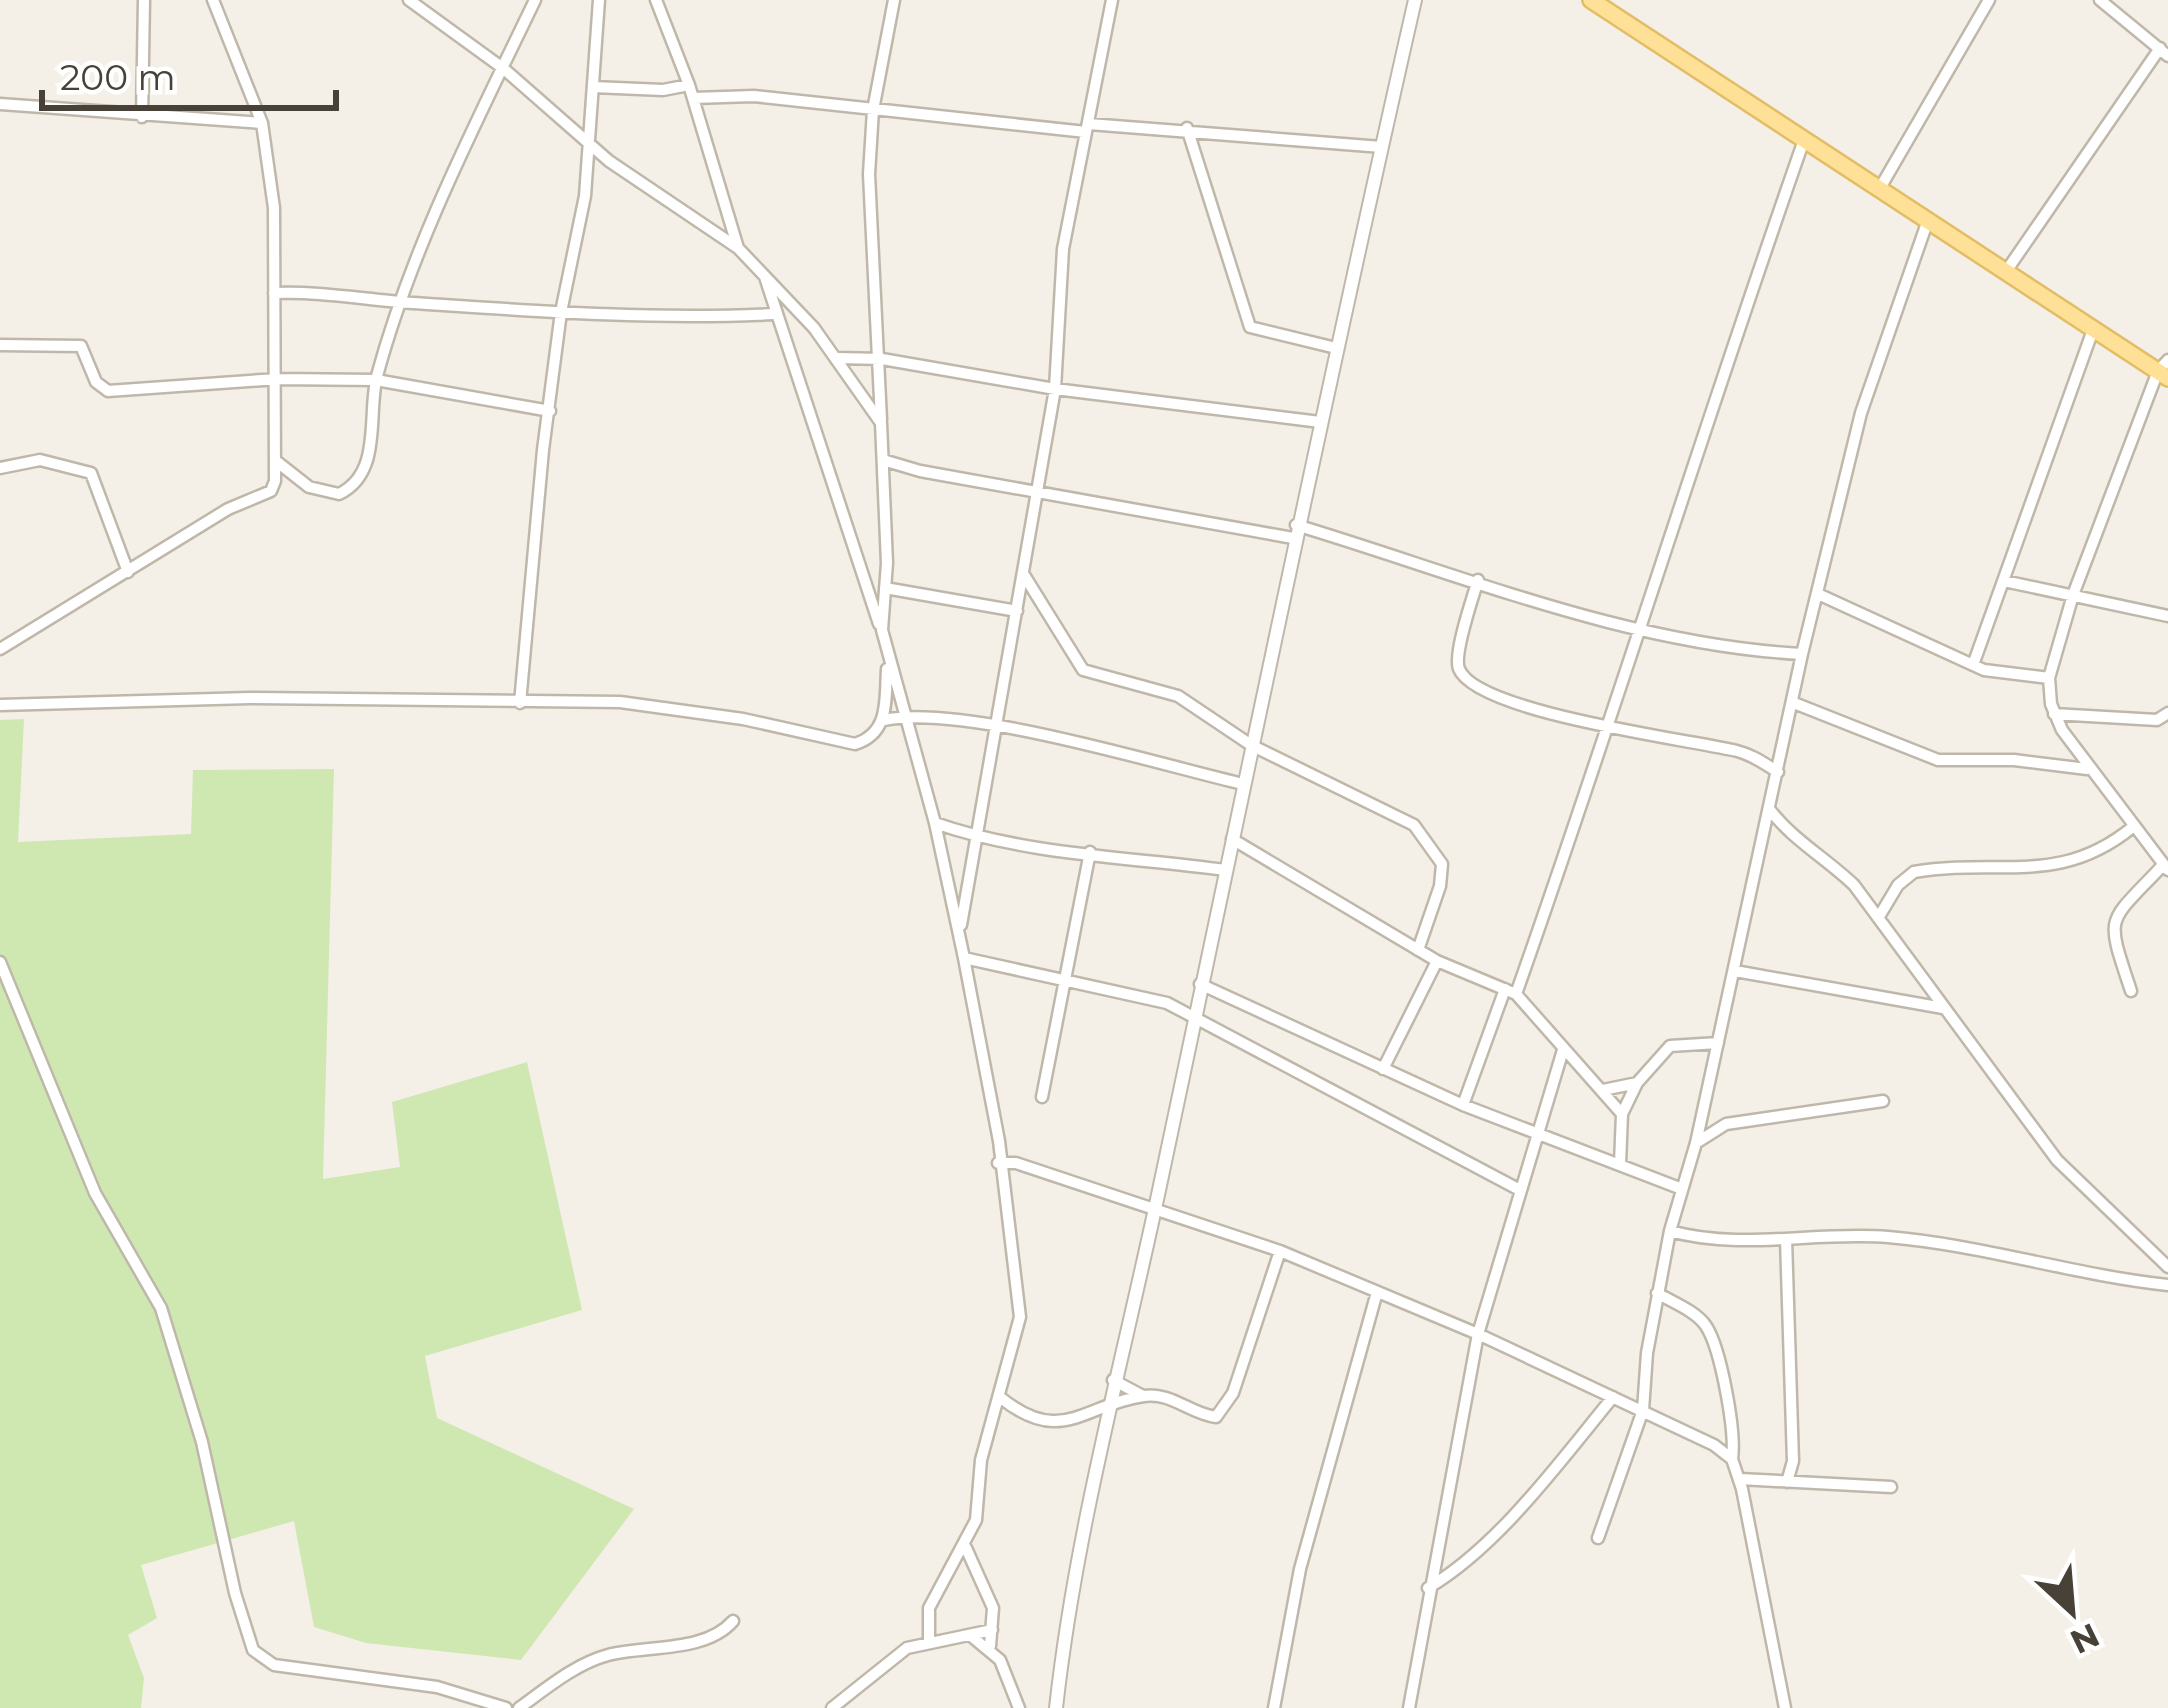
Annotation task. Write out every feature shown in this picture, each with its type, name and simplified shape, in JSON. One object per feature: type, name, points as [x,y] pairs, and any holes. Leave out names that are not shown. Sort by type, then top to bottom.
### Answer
[{"type":"main road","points":[[1592,0],[2165,369]]},
{"type":"street","points":[[142,117],[144,0]]},
{"type":"street","points":[[0,649],[228,509],[271,491],[277,379],[274,208],[266,145],[213,0]]},
{"type":"street","points":[[409,0],[504,69],[589,143],[694,223],[738,248],[838,358],[881,423]]},
{"type":"street","points":[[276,461],[324,494],[348,490],[360,476],[371,442],[376,380],[448,182],[535,0]]},
{"type":"street","points":[[520,703],[561,313],[589,143],[598,0]]},
{"type":"street","points":[[656,0],[691,92],[738,248]]},
{"type":"street","points":[[881,630],[885,589],[882,359],[870,197],[873,110],[894,0]]},
{"type":"street","points":[[960,935],[1054,389],[1063,249],[1112,0]]},
{"type":"street","points":[[1056,1708],[1065,1628],[1113,1379],[1154,1208],[1295,531],[1415,0]]},
{"type":"street","points":[[1880,188],[1989,0]]},
{"type":"street","points":[[2007,270],[2164,52],[2100,0]]},
{"type":"street","points":[[593,87],[754,96],[1088,128],[1186,128],[1382,147]]},
{"type":"street","points":[[0,104],[256,125]]},
{"type":"street","points":[[1186,128],[1250,327],[1336,348]]},
{"type":"street","points":[[1463,1105],[1607,731],[1701,431],[1804,140]]},
{"type":"street","points":[[1598,1538],[1643,1410],[1657,1293],[1670,1231],[1696,1142],[1802,654],[1862,413],[1928,220]]},
{"type":"street","points":[[764,274],[773,314],[906,716],[960,935],[1000,1141],[998,1163],[1020,1317],[981,1460],[976,1520],[966,1548],[931,1602],[929,1640]]},
{"type":"street","points":[[274,293],[344,293],[404,303],[656,320],[773,314]]},
{"type":"street","points":[[1973,665],[2094,327]]},
{"type":"street","points":[[0,345],[81,346],[95,382],[108,391],[277,379],[376,380],[550,411]]},
{"type":"street","points":[[838,358],[882,359],[1054,389],[1320,422]]},
{"type":"street","points":[[2132,991],[2113,946],[2116,918],[2166,868],[2087,770],[2054,714],[2049,678],[2073,595],[2165,369]]},
{"type":"street","points":[[0,468],[40,460],[91,473],[128,572]]},
{"type":"street","points":[[884,460],[1295,531],[1478,580],[1639,631],[1701,645],[1802,654]]},
{"type":"street","points":[[1023,574],[1084,670],[1178,696],[1251,745],[1414,825],[1442,864],[1440,886],[1418,950]]},
{"type":"street","points":[[1478,580],[1457,662],[1461,673],[1517,702],[1607,731],[1740,752],[1778,772]]},
{"type":"street","points":[[2003,580],[2168,616]]},
{"type":"street","points":[[885,589],[1017,611]]},
{"type":"street","points":[[1818,594],[1973,665],[2049,678]]},
{"type":"street","points":[[0,705],[250,698],[620,702],[743,719],[841,744],[866,741],[884,720],[888,660]]},
{"type":"street","points":[[526,680],[540,702]]},
{"type":"street","points":[[1794,703],[1938,760],[2014,760],[2087,770]]},
{"type":"street","points":[[2054,714],[2157,720],[2168,713]]},
{"type":"street","points":[[884,720],[906,716],[997,727],[1243,784]]},
{"type":"street","points":[[1770,811],[1785,830],[1828,859],[1880,915],[2057,1160],[2168,1267]]},
{"type":"street","points":[[934,823],[975,837],[1225,870]]},
{"type":"street","points":[[1880,915],[1898,885],[1914,872],[2060,865],[2100,853],[2134,826]]},
{"type":"street","points":[[1763,842],[1785,830]]},
{"type":"street","points":[[1232,839],[1437,961],[1510,991],[1622,1114]]},
{"type":"street","points":[[1042,1096],[1090,852]]},
{"type":"street","points":[[964,958],[1143,994],[1519,1189]]},
{"type":"street","points":[[1383,1069],[1437,961]]},
{"type":"street","points":[[0,962],[95,1193],[161,1308],[202,1442],[235,1594],[254,1650],[274,1665],[341,1671],[506,1708]]},
{"type":"street","points":[[1735,971],[1943,1008]]},
{"type":"street","points":[[1200,984],[1463,1105],[1682,1189]]},
{"type":"street","points":[[1620,1164],[1622,1114],[1637,1083],[1670,1046],[1718,1043]]},
{"type":"street","points":[[1408,1708],[1478,1334],[1564,1050]]},
{"type":"street","points":[[1603,1090],[1637,1083]]},
{"type":"street","points":[[1696,1142],[1726,1124],[1883,1101]]},
{"type":"street","points":[[1000,1141],[1016,1163]]},
{"type":"street","points":[[998,1163],[1016,1163],[1280,1251],[1478,1334],[1643,1410],[1732,1459]]},
{"type":"street","points":[[1670,1231],[1711,1242],[1890,1237],[2014,1255],[2105,1279],[2168,1285]]},
{"type":"street","points":[[1786,1239],[1793,1462],[1787,1482]]},
{"type":"street","points":[[1001,1398],[1024,1415],[1046,1421],[1088,1418],[1144,1396],[1167,1396],[1203,1416],[1222,1413],[1280,1251]]},
{"type":"street","points":[[1274,1708],[1300,1569],[1377,1292]]},
{"type":"street","points":[[1657,1293],[1700,1318],[1710,1334],[1733,1428],[1732,1459],[1785,1708]]},
{"type":"street","points":[[1113,1379],[1144,1396]]},
{"type":"street","points":[[1429,1588],[1488,1540],[1613,1397]]},
{"type":"street","points":[[1739,1479],[1891,1487]]},
{"type":"street","points":[[966,1548],[993,1608],[990,1646],[1019,1708]]},
{"type":"street","points":[[519,1708],[592,1662],[715,1638],[733,1621]]},
{"type":"street","points":[[832,1708],[894,1655],[929,1640],[992,1630]]},
{"type":"street","points":[[970,1635],[990,1646]]},
{"type":"green space","points":[[24,719],[18,842],[191,834],[193,770],[334,769],[323,1179],[400,1167],[392,1102],[527,1062],[582,1310],[425,1356],[437,1418],[634,1509],[521,1660],[366,1643],[314,1627],[294,1521],[141,1565],[157,1618],[128,1635],[144,1678],[141,1708],[0,1708],[0,720]]}]
